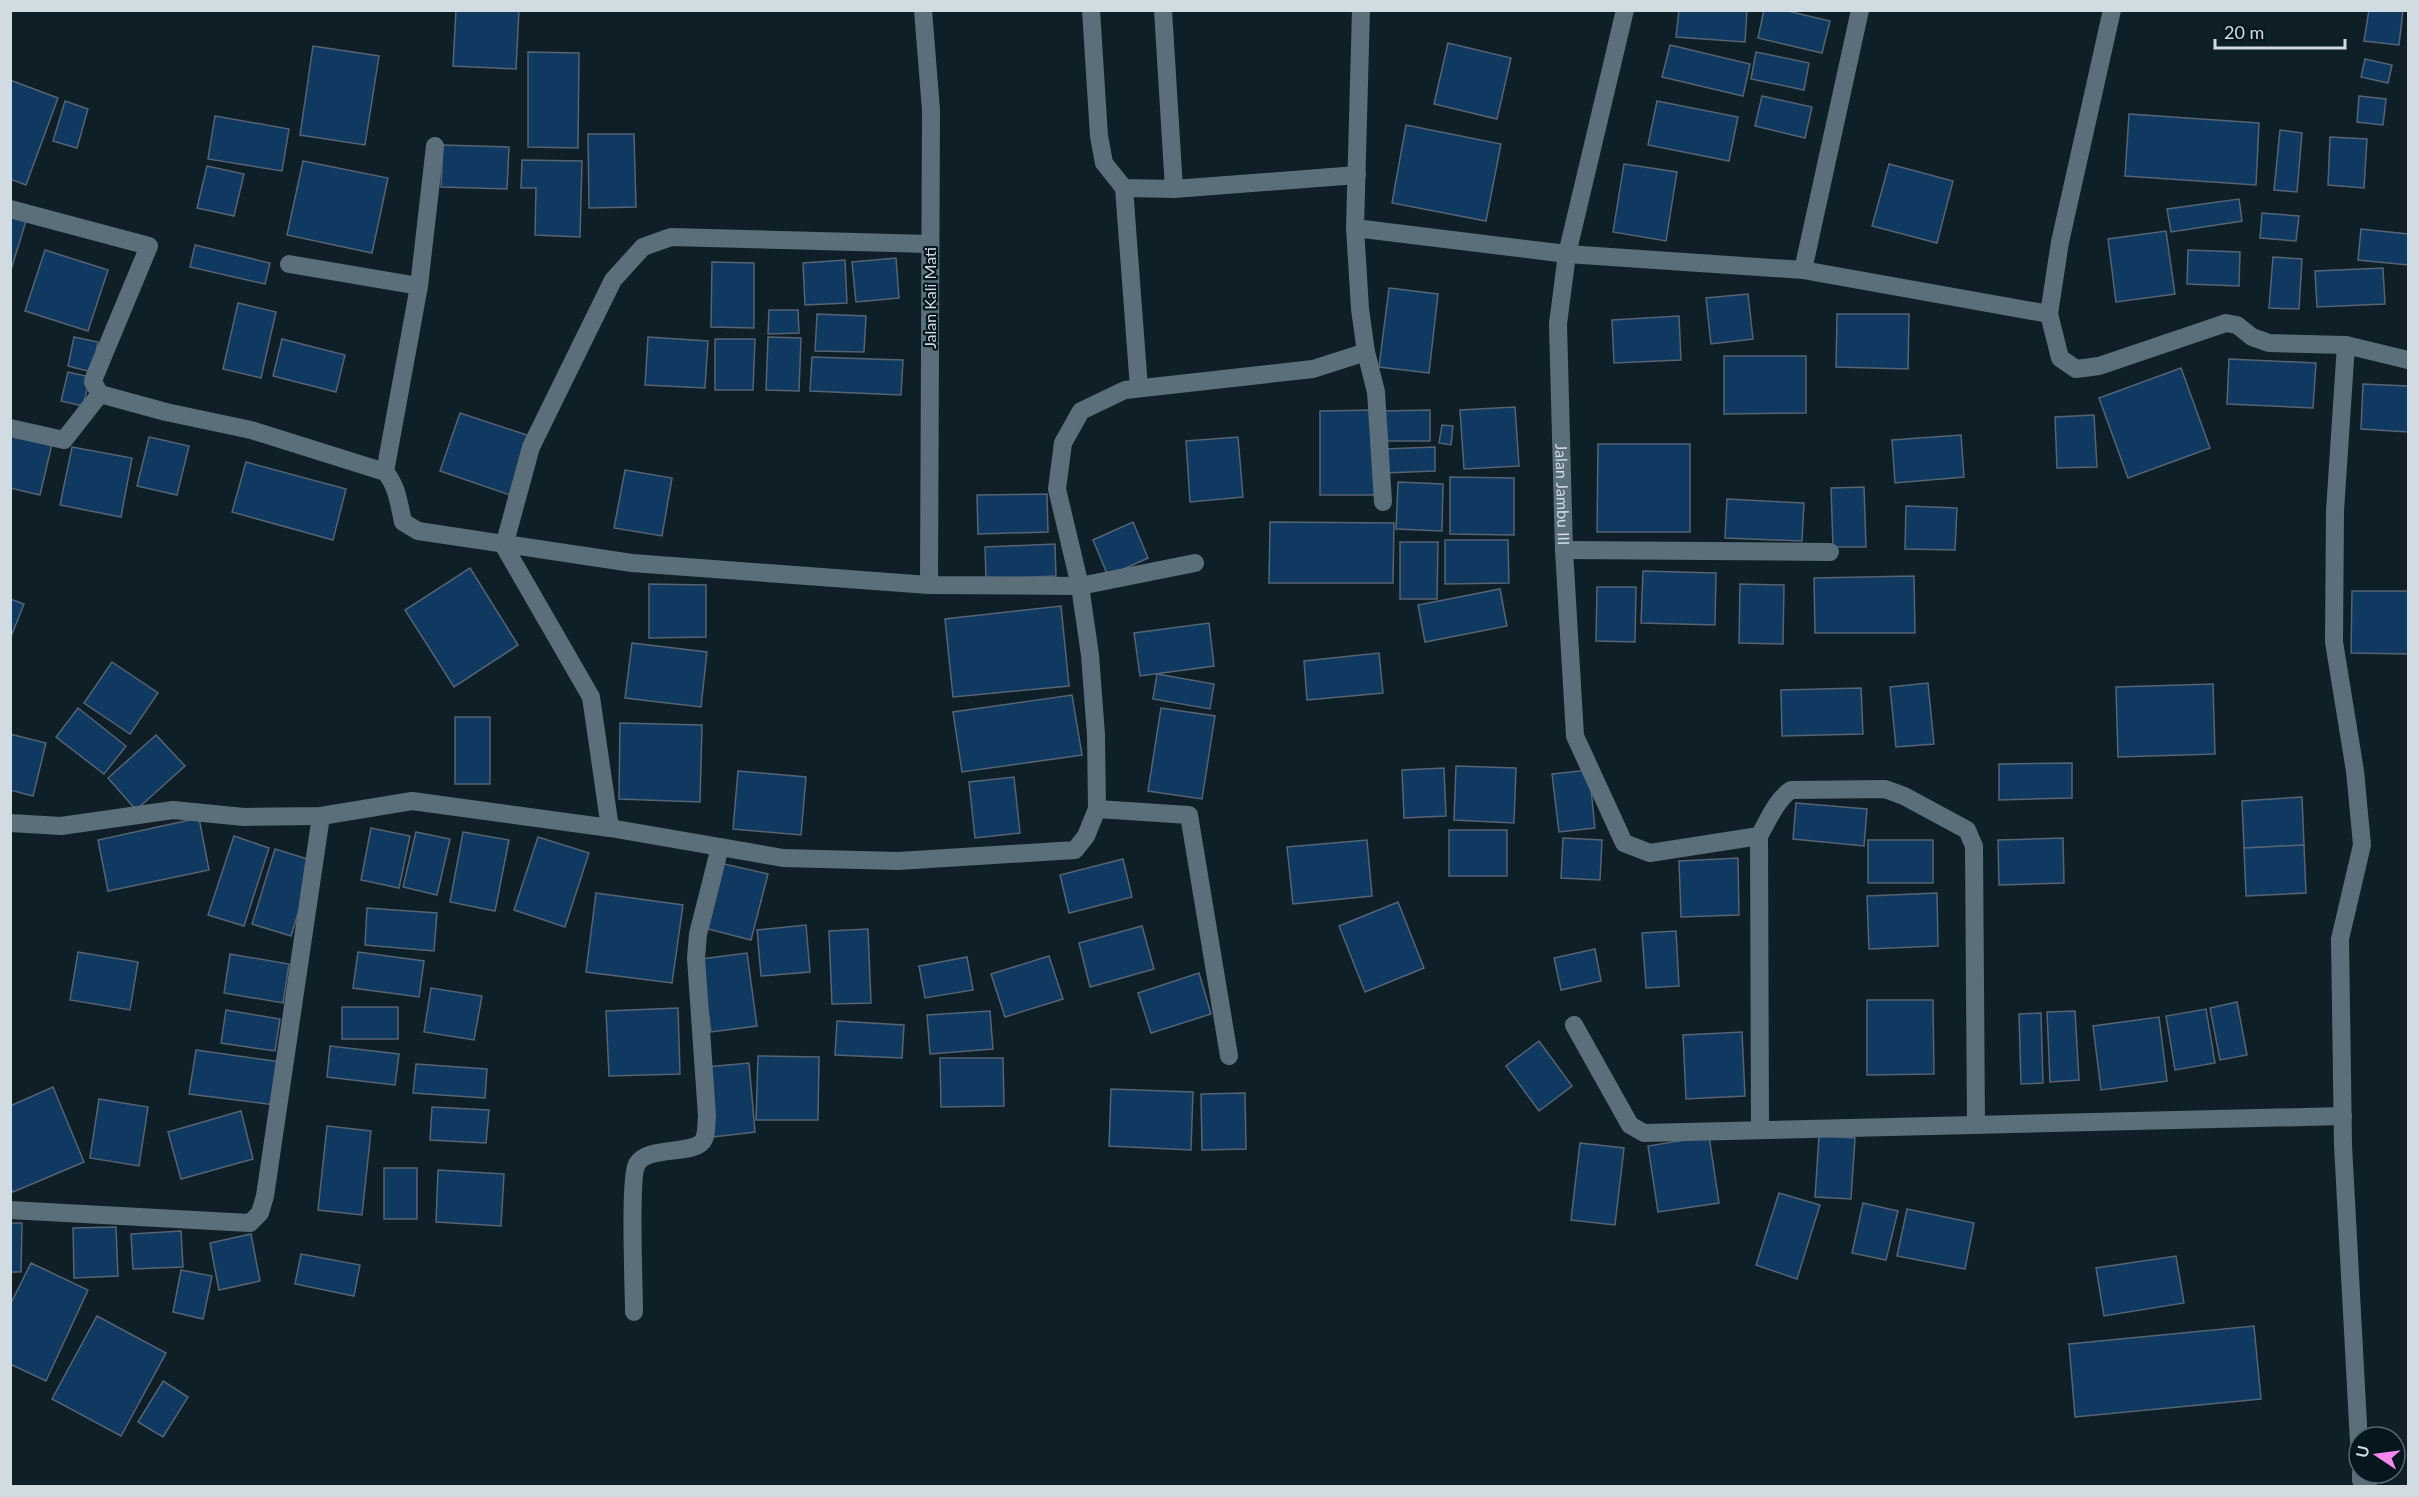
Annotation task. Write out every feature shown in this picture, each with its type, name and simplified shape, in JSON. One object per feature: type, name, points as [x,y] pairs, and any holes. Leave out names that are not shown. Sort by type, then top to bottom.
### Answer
[{"type":"street","name":"Jalan Kali Mati","points":[[923,10],[931,110],[929,585]]},
{"type":"street","points":[[1090,10],[1099,136],[1104,163],[1124,188],[1139,388]]},
{"type":"street","points":[[1163,10],[1174,189]]},
{"type":"street","points":[[1361,10],[1355,228],[1360,309],[1378,409],[1383,502]]},
{"type":"street","name":"Jalan Jambu III","points":[[1625,10],[1567,254],[1558,324],[1564,550],[1575,736],[1624,843],[1650,853],[1759,836]]},
{"type":"street","points":[[1803,270],[1860,10]]},
{"type":"street","points":[[2112,10],[2060,242],[2049,314],[2060,358],[2076,369],[2099,366],[2226,323],[2237,325],[2252,337],[2269,343],[2346,345],[2409,360]]},
{"type":"street","points":[[385,472],[419,286],[435,146]]},
{"type":"street","points":[[1124,188],[1174,189],[1357,175]]},
{"type":"street","points":[[10,209],[149,246],[94,378],[93,382],[100,394],[166,412],[251,430],[385,472],[391,478],[395,489],[403,522],[418,531],[504,546],[632,563],[929,585],[1080,586],[1195,563]]},
{"type":"street","points":[[1355,228],[1567,254],[1803,270],[2049,314]]},
{"type":"street","points":[[610,828],[591,697],[504,546],[531,447],[613,280],[643,247],[671,237],[930,244]]},
{"type":"street","points":[[289,264],[419,286]]},
{"type":"street","points":[[2346,345],[2335,511],[2334,642],[2355,771],[2362,844],[2340,939],[2343,1116],[2358,1425]]},
{"type":"street","points":[[10,823],[61,826],[173,810],[244,817],[321,816],[412,801],[610,828],[783,858],[898,861],[1075,850],[1086,836],[1097,809],[1096,735],[1093,689],[1080,586],[1057,489],[1063,443],[1081,411],[1125,390],[1313,369],[1366,352]]},
{"type":"street","points":[[10,428],[64,440],[100,394]]},
{"type":"street","points":[[1564,550],[1830,552]]},
{"type":"street","points":[[1760,1129],[1759,836],[1784,795],[1791,790],[1885,789],[1904,796],[1967,830],[1974,846],[1976,1125]]},
{"type":"street","points":[[1097,809],[1189,815],[1229,1056]]},
{"type":"street","points":[[10,1210],[250,1223],[260,1213],[265,1196],[321,816]]},
{"type":"street","points":[[634,1312],[633,1190],[637,1163],[642,1158],[662,1152],[696,1146],[704,1140],[706,1134],[707,1116],[696,958],[698,934],[720,847]]},
{"type":"street","points":[[1574,1025],[1630,1125],[1644,1133],[2343,1116]]},
{"type":"building","points":[[456,10],[519,10],[516,69],[453,66]]},
{"type":"building","points":[[1679,10],[1747,10],[1745,42],[1676,37]]},
{"type":"building","points":[[1764,10],[1783,10],[1830,21],[1822,53],[1758,38]]},
{"type":"building","points":[[2369,10],[2403,10],[2399,45],[2364,41]]},
{"type":"building","points":[[1448,43],[1511,58],[1497,119],[1434,104]]},
{"type":"building","points":[[1670,45],[1750,64],[1743,96],[1662,77]]},
{"type":"building","points":[[313,46],[379,56],[365,145],[300,135]]},
{"type":"building","points":[[528,52],[579,53],[578,148],[528,147]]},
{"type":"building","points":[[1756,52],[1809,63],[1804,90],[1751,79]]},
{"type":"building","points":[[2365,59],[2392,65],[2388,83],[2361,77]]},
{"type":"building","points":[[10,80],[58,98],[26,185],[10,179]]},
{"type":"building","points":[[1762,96],[1812,107],[1805,138],[1755,126]]},
{"type":"building","points":[[2359,96],[2386,99],[2383,125],[2357,122]]},
{"type":"building","points":[[65,101],[88,109],[77,148],[53,141]]},
{"type":"building","points":[[1657,101],[1738,117],[1729,161],[1648,145]]},
{"type":"building","points":[[2129,114],[2259,123],[2256,185],[2125,176]]},
{"type":"building","points":[[215,116],[289,129],[282,171],[208,159]]},
{"type":"building","points":[[1406,125],[1501,144],[1486,221],[1392,203]]},
{"type":"building","points":[[2280,130],[2302,133],[2297,192],[2274,190]]},
{"type":"building","points":[[588,134],[634,134],[636,207],[589,208]]},
{"type":"building","points":[[2330,137],[2367,139],[2364,188],[2328,185]]},
{"type":"building","points":[[443,145],[509,147],[507,189],[441,187]]},
{"type":"building","points":[[522,160],[582,161],[580,237],[535,235],[536,188],[521,188]]},
{"type":"building","points":[[303,161],[388,178],[372,253],[287,235]]},
{"type":"building","points":[[1624,164],[1677,172],[1666,241],[1613,232]]},
{"type":"building","points":[[1889,164],[1953,181],[1937,243],[1872,226]]},
{"type":"building","points":[[207,166],[244,174],[234,216],[197,208]]},
{"type":"building","points":[[2239,199],[2242,221],[2171,232],[2167,209]]},
{"type":"building","points":[[2262,213],[2299,216],[2296,241],[2260,238]]},
{"type":"building","points":[[10,216],[26,221],[10,273]]},
{"type":"building","points":[[2361,229],[2408,234],[2408,265],[2358,260]]},
{"type":"building","points":[[2166,231],[2175,294],[2116,302],[2108,239]]},
{"type":"building","points":[[195,245],[270,263],[265,284],[190,267]]},
{"type":"building","points":[[45,250],[108,270],[88,331],[25,311]]},
{"type":"building","points":[[2188,250],[2240,252],[2239,286],[2187,284]]},
{"type":"building","points":[[2273,257],[2302,259],[2299,309],[2269,308]]},
{"type":"building","points":[[896,258],[899,298],[856,302],[852,262]]},
{"type":"building","points":[[845,260],[847,303],[805,305],[803,263]]},
{"type":"building","points":[[712,262],[754,263],[754,328],[711,327]]},
{"type":"building","points":[[2383,268],[2385,304],[2317,307],[2315,271]]},
{"type":"building","points":[[1389,288],[1438,294],[1429,373],[1379,367]]},
{"type":"building","points":[[1748,294],[1753,339],[1711,344],[1706,298]]},
{"type":"building","points":[[238,303],[276,312],[261,378],[223,369]]},
{"type":"building","points":[[769,310],[798,310],[799,333],[768,334]]},
{"type":"building","points":[[817,314],[866,316],[864,352],[815,351]]},
{"type":"building","points":[[1837,314],[1909,314],[1908,369],[1836,367]]},
{"type":"building","points":[[1679,316],[1681,360],[1614,363],[1612,320]]},
{"type":"building","points":[[74,337],[98,342],[92,372],[68,366]]},
{"type":"building","points":[[648,337],[708,341],[705,388],[645,385]]},
{"type":"building","points":[[768,337],[801,338],[799,391],[766,390]]},
{"type":"building","points":[[282,339],[345,355],[336,392],[273,376]]},
{"type":"building","points":[[715,339],[755,339],[753,390],[715,390]]},
{"type":"building","points":[[1724,356],[1806,356],[1806,413],[1724,414]]},
{"type":"building","points":[[812,357],[903,360],[901,395],[810,391]]},
{"type":"building","points":[[2229,359],[2316,363],[2313,408],[2227,404]]},
{"type":"building","points":[[2181,368],[2210,448],[2128,478],[2099,398]]},
{"type":"building","points":[[68,372],[90,377],[83,406],[61,401]]},
{"type":"building","points":[[2363,384],[2408,386],[2408,432],[2361,429]]},
{"type":"building","points":[[1515,407],[1519,466],[1464,469],[1460,410]]},
{"type":"building","points":[[1375,410],[1375,495],[1320,495],[1320,411]]},
{"type":"building","points":[[1430,410],[1430,441],[1385,441],[1385,411]]},
{"type":"building","points":[[460,413],[530,436],[510,495],[440,471]]},
{"type":"building","points":[[2094,415],[2097,467],[2057,468],[2055,417]]},
{"type":"building","points":[[1442,425],[1453,426],[1451,445],[1439,443]]},
{"type":"building","points":[[10,434],[52,444],[40,495],[10,488]]},
{"type":"building","points":[[1961,435],[1964,477],[1895,483],[1892,440]]},
{"type":"building","points":[[149,437],[189,446],[177,495],[137,486]]},
{"type":"building","points":[[1238,437],[1243,497],[1190,502],[1186,441]]},
{"type":"building","points":[[1598,444],[1690,444],[1690,532],[1597,532]]},
{"type":"building","points":[[72,447],[132,458],[121,517],[60,505]]},
{"type":"building","points":[[1435,447],[1435,471],[1384,473],[1384,449]]},
{"type":"building","points":[[246,462],[346,489],[333,540],[232,512]]},
{"type":"building","points":[[625,470],[672,478],[662,536],[614,528]]},
{"type":"building","points":[[1450,477],[1514,478],[1514,535],[1450,534]]},
{"type":"building","points":[[1398,482],[1443,484],[1442,531],[1396,529]]},
{"type":"building","points":[[1864,487],[1866,547],[1833,547],[1831,488]]},
{"type":"building","points":[[1047,494],[1048,532],[978,534],[977,495]]},
{"type":"building","points":[[1727,499],[1804,503],[1802,541],[1725,538]]},
{"type":"building","points":[[1906,506],[1957,508],[1955,550],[1905,549]]},
{"type":"building","points":[[1133,522],[1148,558],[1108,576],[1093,540]]},
{"type":"building","points":[[1270,522],[1394,523],[1393,583],[1269,583]]},
{"type":"building","points":[[1445,540],[1508,540],[1509,583],[1445,584]]},
{"type":"building","points":[[1400,542],[1438,542],[1437,599],[1400,599]]},
{"type":"building","points":[[1055,544],[1056,576],[986,579],[985,547]]},
{"type":"building","points":[[470,568],[518,645],[454,687],[405,610]]},
{"type":"building","points":[[1643,571],[1716,573],[1715,625],[1641,623]]},
{"type":"building","points":[[1914,576],[1915,633],[1815,633],[1814,578]]},
{"type":"building","points":[[649,584],[706,585],[706,637],[649,638]]},
{"type":"building","points":[[1740,584],[1784,585],[1783,644],[1739,643]]},
{"type":"building","points":[[1597,587],[1636,587],[1635,642],[1596,641]]},
{"type":"building","points":[[1500,589],[1507,626],[1425,642],[1418,605]]},
{"type":"building","points":[[2352,591],[2408,591],[2408,654],[2351,653]]},
{"type":"building","points":[[10,599],[24,604],[10,639]]},
{"type":"building","points":[[1061,606],[1069,686],[953,697],[945,619]]},
{"type":"building","points":[[1209,623],[1214,666],[1140,676],[1134,633]]},
{"type":"building","points":[[632,643],[707,652],[701,707],[625,698]]},
{"type":"building","points":[[1379,653],[1383,693],[1307,700],[1304,661]]},
{"type":"building","points":[[112,662],[158,693],[130,734],[84,703]]},
{"type":"building","points":[[1157,674],[1214,684],[1210,709],[1153,699]]},
{"type":"building","points":[[1928,683],[1934,744],[1896,747],[1890,687]]},
{"type":"building","points":[[2213,684],[2215,754],[2118,757],[2116,687]]},
{"type":"building","points":[[1861,688],[1863,734],[1782,736],[1781,690]]},
{"type":"building","points":[[1072,695],[1082,755],[962,772],[953,712]]},
{"type":"building","points":[[78,708],[126,746],[104,774],[56,737]]},
{"type":"building","points":[[1161,708],[1215,716],[1202,799],[1148,791]]},
{"type":"building","points":[[455,717],[490,717],[490,784],[455,784]]},
{"type":"building","points":[[620,723],[702,725],[700,802],[619,799]]},
{"type":"building","points":[[10,734],[46,743],[33,796],[10,790]]},
{"type":"building","points":[[156,735],[185,766],[136,810],[108,778]]},
{"type":"building","points":[[2072,763],[2072,798],[1999,800],[1999,764]]},
{"type":"building","points":[[1456,766],[1516,768],[1514,823],[1454,820]]},
{"type":"building","points":[[1444,768],[1446,816],[1404,818],[1402,770]]},
{"type":"building","points":[[1589,770],[1595,828],[1559,832],[1552,774]]},
{"type":"building","points":[[738,771],[806,777],[801,835],[733,829]]},
{"type":"building","points":[[1014,777],[1020,833],[975,838],[969,782]]},
{"type":"building","points":[[2302,797],[2304,845],[2244,848],[2242,801]]},
{"type":"building","points":[[1796,803],[1867,809],[1864,846],[1793,839]]},
{"type":"building","points":[[199,818],[209,870],[108,891],[98,840]]},
{"type":"building","points":[[371,828],[410,836],[399,888],[361,880]]},
{"type":"building","points":[[1449,830],[1507,830],[1507,876],[1449,876]]},
{"type":"building","points":[[416,832],[450,839],[437,895],[403,887]]},
{"type":"building","points":[[463,832],[509,840],[495,911],[450,902]]},
{"type":"building","points":[[234,836],[269,848],[244,926],[208,915]]},
{"type":"building","points":[[538,837],[589,853],[565,927],[514,910]]},
{"type":"building","points":[[1563,838],[1602,840],[1600,880],[1561,878]]},
{"type":"building","points":[[2063,838],[2064,883],[1999,885],[1998,840]]},
{"type":"building","points":[[1367,840],[1372,896],[1293,904],[1287,847]]},
{"type":"building","points":[[1868,840],[1933,840],[1933,883],[1868,883]]},
{"type":"building","points":[[2304,845],[2306,893],[2246,896],[2244,848]]},
{"type":"building","points":[[275,849],[314,861],[291,936],[252,924]]},
{"type":"building","points":[[1738,858],[1739,915],[1681,917],[1679,861]]},
{"type":"building","points":[[1123,859],[1132,897],[1069,913],[1060,875]]},
{"type":"building","points":[[724,864],[768,874],[751,940],[708,929]]},
{"type":"building","points":[[596,893],[683,905],[672,983],[586,972]]},
{"type":"building","points":[[1937,893],[1938,946],[1869,949],[1867,896]]},
{"type":"building","points":[[1398,902],[1424,968],[1365,992],[1339,926]]},
{"type":"building","points":[[367,908],[437,913],[434,951],[365,945]]},
{"type":"building","points":[[806,925],[810,972],[761,976],[757,930]]},
{"type":"building","points":[[1142,926],[1154,969],[1090,987],[1079,943]]},
{"type":"building","points":[[868,929],[871,1003],[832,1004],[829,931]]},
{"type":"building","points":[[1676,931],[1679,986],[1646,988],[1642,933]]},
{"type":"building","points":[[1595,949],[1601,981],[1561,990],[1554,958]]},
{"type":"building","points":[[78,952],[138,962],[130,1010],[70,1000]]},
{"type":"building","points":[[358,952],[424,961],[419,997],[353,988]]},
{"type":"building","points":[[747,953],[757,1026],[711,1032],[701,959]]},
{"type":"building","points":[[230,954],[289,964],[283,1003],[224,993]]},
{"type":"building","points":[[1049,956],[1063,999],[1005,1017],[991,974]]},
{"type":"building","points":[[967,957],[973,990],[925,998],[919,966]]},
{"type":"building","points":[[1199,973],[1211,1014],[1151,1033],[1138,993]]},
{"type":"building","points":[[431,988],[482,996],[474,1040],[424,1032]]},
{"type":"building","points":[[1867,1000],[1933,1000],[1934,1074],[1867,1075]]},
{"type":"building","points":[[2237,1002],[2247,1055],[2220,1060],[2210,1008]]},
{"type":"building","points":[[342,1007],[398,1007],[398,1039],[342,1039]]},
{"type":"building","points":[[678,1008],[680,1074],[609,1076],[606,1011]]},
{"type":"building","points":[[2206,1009],[2215,1063],[2175,1070],[2166,1016]]},
{"type":"building","points":[[226,1010],[280,1019],[275,1051],[221,1043]]},
{"type":"building","points":[[990,1011],[993,1049],[930,1054],[927,1015]]},
{"type":"building","points":[[2075,1011],[2079,1080],[2050,1082],[2047,1012]]},
{"type":"building","points":[[2041,1013],[2043,1083],[2021,1084],[2019,1014]]},
{"type":"building","points":[[2159,1017],[2167,1081],[2101,1090],[2093,1026]]},
{"type":"building","points":[[837,1021],[904,1025],[902,1058],[835,1055]]},
{"type":"building","points":[[1742,1032],[1745,1096],[1686,1099],[1683,1035]]},
{"type":"building","points":[[1539,1041],[1572,1086],[1539,1111],[1506,1066]]},
{"type":"building","points":[[330,1046],[399,1054],[395,1085],[327,1077]]},
{"type":"building","points":[[196,1050],[281,1062],[275,1105],[189,1094]]},
{"type":"building","points":[[758,1056],[819,1057],[818,1120],[756,1120]]},
{"type":"building","points":[[940,1058],[1003,1058],[1004,1106],[941,1107]]},
{"type":"building","points":[[749,1063],[755,1132],[713,1137],[706,1067]]},
{"type":"building","points":[[416,1064],[487,1069],[485,1098],[413,1093]]},
{"type":"building","points":[[53,1087],[84,1162],[13,1192],[10,1186],[10,1106]]},
{"type":"building","points":[[1111,1089],[1193,1092],[1191,1150],[1109,1146]]},
{"type":"building","points":[[1245,1093],[1246,1149],[1202,1150],[1201,1094]]},
{"type":"building","points":[[99,1099],[148,1107],[139,1166],[90,1158]]},
{"type":"building","points":[[432,1107],[489,1110],[486,1143],[430,1140]]},
{"type":"building","points":[[241,1111],[253,1159],[181,1179],[168,1132]]},
{"type":"building","points":[[327,1126],[371,1131],[362,1215],[318,1210]]},
{"type":"building","points":[[1709,1136],[1719,1203],[1658,1212],[1648,1146]]},
{"type":"building","points":[[1819,1136],[1855,1138],[1851,1199],[1815,1197]]},
{"type":"building","points":[[1580,1143],[1624,1148],[1615,1225],[1571,1220]]},
{"type":"building","points":[[384,1168],[417,1168],[417,1219],[384,1219]]},
{"type":"building","points":[[438,1170],[504,1174],[501,1226],[436,1222]]},
{"type":"building","points":[[1779,1193],[1820,1205],[1797,1279],[1756,1265]]},
{"type":"building","points":[[1863,1203],[1898,1211],[1886,1260],[1852,1253]]},
{"type":"building","points":[[1907,1209],[1974,1223],[1965,1269],[1897,1256]]},
{"type":"building","points":[[10,1223],[22,1223],[21,1272],[10,1272]]},
{"type":"building","points":[[116,1227],[118,1276],[74,1278],[73,1228]]},
{"type":"building","points":[[181,1231],[183,1267],[133,1269],[131,1234]]},
{"type":"building","points":[[251,1234],[260,1281],[219,1290],[210,1243]]},
{"type":"building","points":[[301,1254],[360,1265],[354,1296],[295,1284]]},
{"type":"building","points":[[2176,1256],[2184,1303],[2104,1316],[2096,1268]]},
{"type":"building","points":[[31,1263],[88,1290],[46,1381],[10,1364],[10,1305]]},
{"type":"building","points":[[181,1270],[212,1276],[203,1319],[173,1312]]},
{"type":"building","points":[[97,1316],[166,1353],[121,1436],[52,1399]]},
{"type":"building","points":[[2254,1326],[2261,1399],[2075,1417],[2069,1344]]},
{"type":"building","points":[[163,1381],[188,1397],[163,1437],[138,1422]]}]
